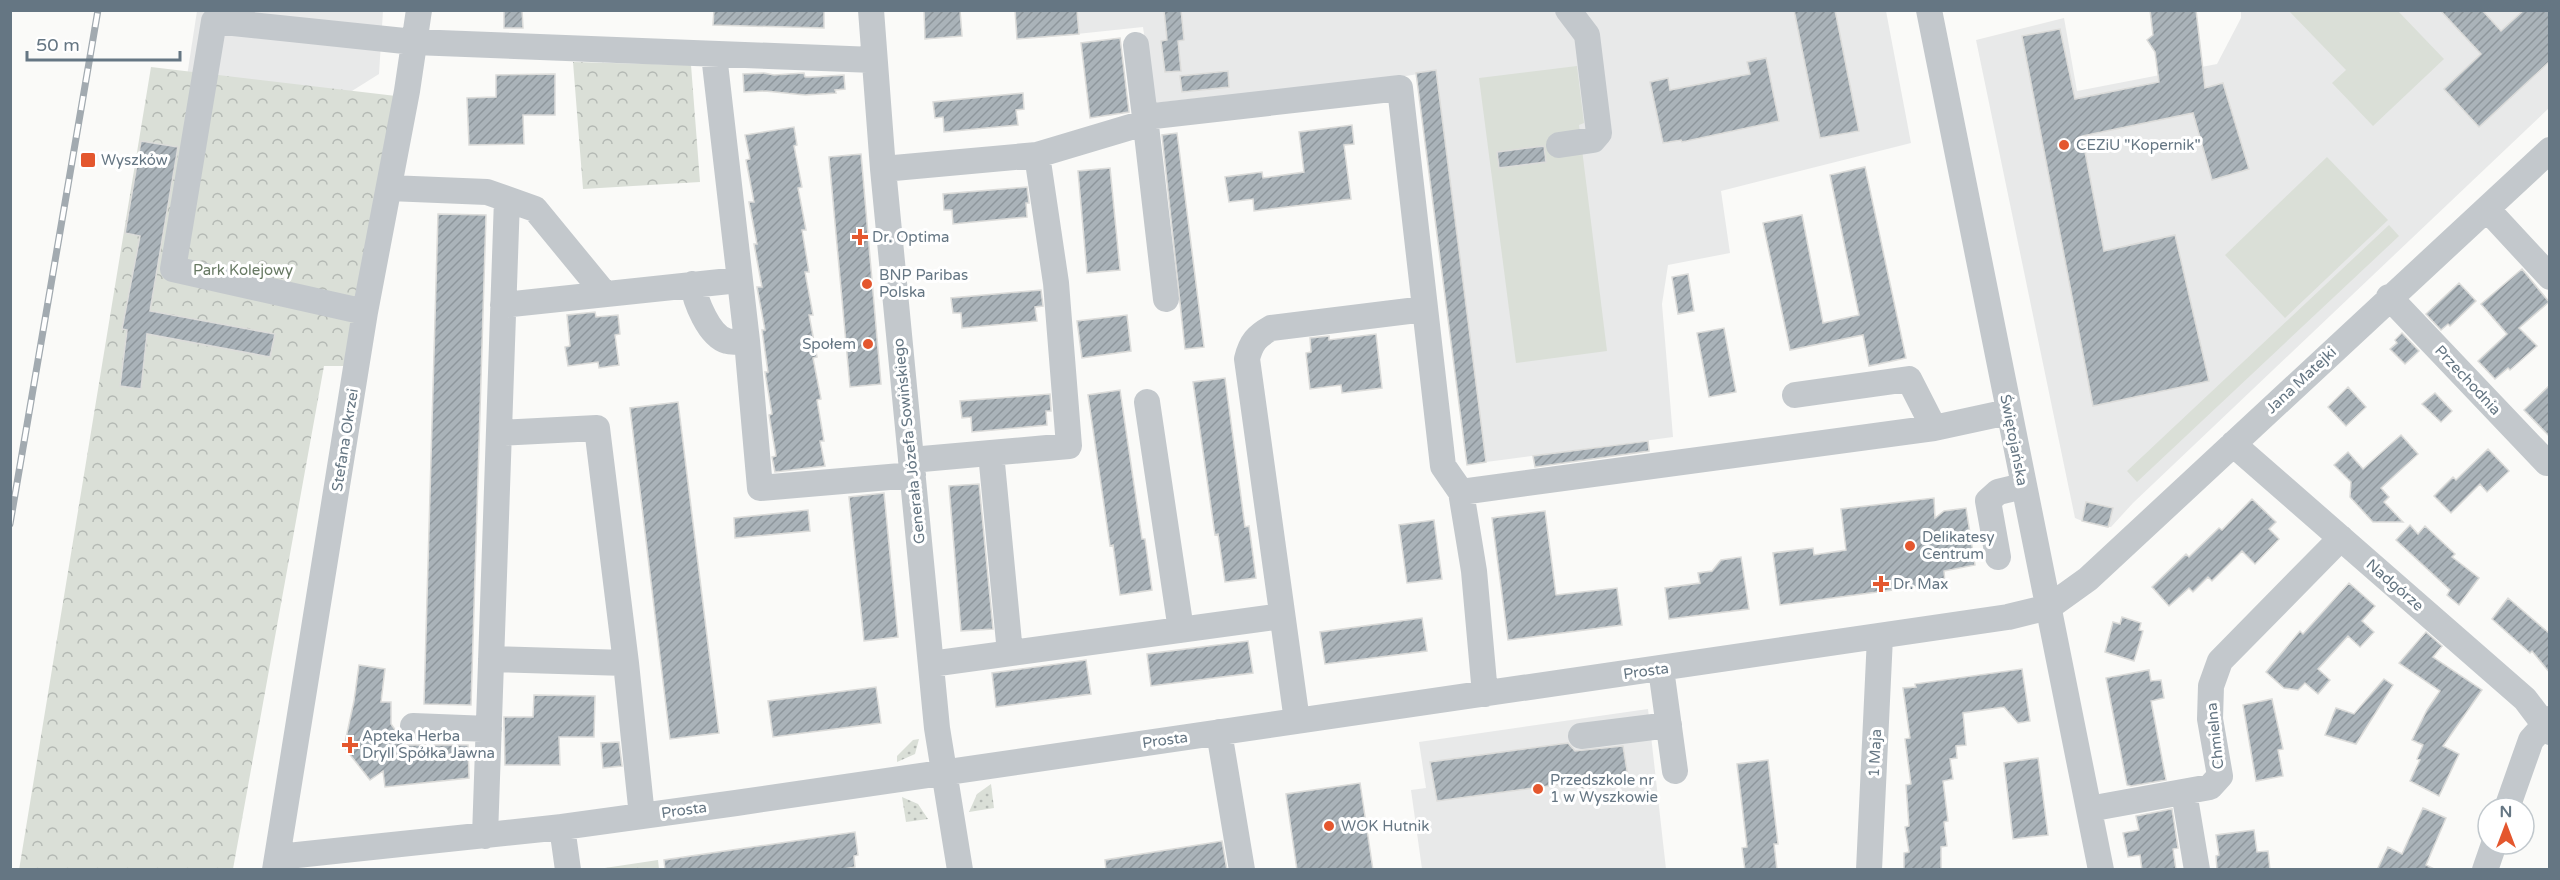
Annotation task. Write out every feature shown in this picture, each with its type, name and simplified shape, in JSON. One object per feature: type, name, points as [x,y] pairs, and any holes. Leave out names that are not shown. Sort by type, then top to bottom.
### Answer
[{"type":"street","name":"Stefana Okrzei","points":[[276,863],[366,312],[419,10]]},
{"type":"street","name":"Generała Józefa Sowińskiego","points":[[871,10],[883,169],[931,664],[944,772],[960,870]]},
{"type":"street","points":[[1559,145],[1593,140],[1599,133],[1587,34],[1568,10]]},
{"type":"street","name":"Świętojańska","points":[[1929,10],[2101,870]]},
{"type":"street","points":[[366,312],[173,269],[215,16],[414,42],[874,60]]},
{"type":"street","points":[[1136,45],[1166,299]]},
{"type":"street","points":[[714,55],[747,341],[760,488],[912,468],[991,453],[1069,446],[1056,283],[1037,155]]},
{"type":"street","points":[[883,169],[1037,155],[1144,120],[1400,88],[1443,466],[1461,492],[1474,571],[1485,694]]},
{"type":"street","name":"Jana Matejki","points":[[2049,607],[2088,579],[2206,471],[2389,297],[2550,150]]},
{"type":"street","points":[[389,188],[487,192],[535,209],[604,293]]},
{"type":"street","points":[[485,836],[507,199]]},
{"type":"street","points":[[2487,209],[2550,278]]},
{"type":"street","points":[[503,305],[739,280]]},
{"type":"street","points":[[693,284],[695,299],[716,335],[729,342],[747,341]]},
{"type":"street","name":"Przechodnia","points":[[2389,297],[2548,462]]},
{"type":"street","points":[[1297,721],[1247,359],[1250,348],[1255,338],[1271,327],[1425,309]]},
{"type":"street","points":[[1795,395],[1909,379],[1934,428]]},
{"type":"street","points":[[1147,402],[1181,630]]},
{"type":"street","points":[[1461,492],[1934,428],[2008,412]]},
{"type":"street","points":[[499,433],[597,428],[642,816]]},
{"type":"street","name":"Nadgórze","points":[[2233,444],[2525,699],[2548,725]]},
{"type":"street","points":[[991,453],[1010,653]]},
{"type":"street","points":[[1998,557],[1988,501],[1998,492],[2023,486]]},
{"type":"street","name":"Chmielna","points":[[2089,809],[2210,788],[2220,776],[2210,719],[2211,686],[2220,661],[2342,538]]},
{"type":"street","name":"Prosta","points":[[276,863],[642,816],[1661,669],[2008,617],[2049,607]]},
{"type":"street","points":[[931,664],[1282,616]]},
{"type":"street","name":"1 Maja","points":[[1869,870],[1880,637]]},
{"type":"street","points":[[491,659],[626,663]]},
{"type":"street","points":[[1661,669],[1675,771]]},
{"type":"street","points":[[1581,736],[1669,725]]},
{"type":"street","points":[[2511,796],[2532,740],[2548,725]]},
{"type":"street","points":[[413,726],[489,729]]},
{"type":"street","points":[[1219,732],[1242,870]]},
{"type":"street","points":[[2184,792],[2196,870]]},
{"type":"street","points":[[562,827],[568,870]]},
{"type":"shaded area","points":[[197,11],[383,11],[379,74],[336,101],[185,89]]},
{"type":"shaded area","points":[[1036,11],[1886,11],[1911,143],[1721,191],[1730,253],[1668,265],[1662,304],[1673,437],[1486,462],[1436,71],[1400,77],[1154,103],[1143,27],[1039,38]]},
{"type":"shaded area","points":[[2241,11],[2549,11],[2549,108],[2133,503],[2111,527],[2108,527],[2113,509],[2087,502],[2082,521],[2075,518],[1976,40],[2064,18],[2077,91],[2217,64],[2241,18]]},
{"type":"shaded area","name":"Przedszkole nr 1 w Wyszkowie","points":[[1648,709],[1666,869],[1422,869],[1411,790],[1426,788],[1419,742]]},
{"type":"green space","points":[[2289,11],[2398,11],[2444,59],[2373,126],[2332,83],[2346,70]]},
{"type":"green space","points":[[573,62],[691,65],[700,182],[583,189]]},
{"type":"green space","points":[[1577,66],[1584,123],[1579,125],[1607,351],[1516,363],[1479,78]]},
{"type":"green space","name":"Park Kolejowy","points":[[151,67],[396,96],[351,366],[324,366],[233,869],[19,870]]},
{"type":"green space","points":[[2327,157],[2388,220],[2285,318],[2225,255]]},
{"type":"green space","points":[[2389,225],[2399,236],[2137,482],[2127,471]]},
{"type":"green space","points":[[919,739],[915,754],[897,762],[897,756],[913,740]]},
{"type":"green space","points":[[991,784],[994,808],[969,812],[977,794]]},
{"type":"green space","points":[[902,797],[918,804],[928,819],[906,822]]},
{"type":"green space","points":[[658,860],[659,869],[598,869]]},
{"type":"building","points":[[504,10],[522,10],[523,28],[504,28]]},
{"type":"building","points":[[714,10],[824,10],[824,28],[713,25]]},
{"type":"building","points":[[924,10],[960,10],[962,36],[925,39]]},
{"type":"building","points":[[1015,10],[1077,10],[1079,34],[1017,39]]},
{"type":"building","points":[[1164,10],[1181,10],[1184,40],[1178,41],[1181,71],[1165,72],[1161,41],[1167,40]]},
{"type":"building","points":[[1794,10],[1835,10],[1859,131],[1820,138]]},
{"type":"building","points":[[2150,10],[2196,10],[2205,88],[2223,83],[2249,169],[2212,180],[2193,113],[2082,136],[2104,251],[2175,235],[2209,381],[2093,406],[2022,36],[2060,29],[2075,99],[2159,82],[2155,52],[2147,40],[2153,35]]},
{"type":"building","points":[[2440,10],[2482,10],[2501,31],[2524,10],[2550,10],[2550,61],[2479,127],[2444,89],[2481,54]]},
{"type":"building","points":[[1120,38],[1129,112],[1090,118],[1081,43]]},
{"type":"building","points":[[1766,58],[1779,121],[1682,142],[1681,140],[1663,143],[1650,82],[1668,78],[1670,90],[1750,74],[1747,62]]},
{"type":"building","points":[[1436,70],[1486,462],[1467,465],[1416,73]]},
{"type":"building","points":[[1228,71],[1229,87],[1182,92],[1180,76]]},
{"type":"building","points":[[804,73],[805,77],[844,75],[845,89],[835,90],[836,93],[805,95],[765,91],[744,92],[743,74],[774,75]]},
{"type":"building","points":[[555,74],[555,115],[523,115],[524,144],[469,145],[467,98],[496,97],[496,75]]},
{"type":"building","points":[[1023,93],[1024,109],[1016,110],[1018,125],[944,132],[943,117],[935,118],[933,102]]},
{"type":"building","points":[[1352,125],[1354,144],[1344,145],[1351,199],[1254,211],[1253,199],[1229,202],[1225,177],[1262,172],[1263,178],[1304,172],[1299,132]]},
{"type":"building","points":[[794,127],[797,145],[794,146],[802,187],[798,188],[806,230],[802,230],[809,272],[805,272],[813,315],[809,315],[817,357],[813,358],[821,399],[817,400],[824,441],[820,441],[825,466],[775,472],[772,457],[776,456],[769,415],[772,414],[765,372],[768,372],[762,330],[765,330],[757,287],[762,287],[749,202],[754,202],[746,160],[750,159],[745,135]]},
{"type":"building","points":[[1177,133],[1204,347],[1185,349],[1162,135]]},
{"type":"building","points":[[141,141],[178,147],[150,311],[275,334],[270,357],[147,334],[141,389],[120,386],[127,330],[122,329],[140,236],[125,233]]},
{"type":"building","points":[[1544,146],[1546,162],[1499,168],[1497,152]]},
{"type":"building","points":[[861,154],[881,384],[850,387],[829,157]]},
{"type":"building","points":[[1865,167],[1906,358],[1869,366],[1863,335],[1790,350],[1763,223],[1802,215],[1823,323],[1859,315],[1830,175]]},
{"type":"building","points":[[1110,168],[1120,270],[1087,273],[1078,171]]},
{"type":"building","points":[[1027,187],[1029,203],[1026,203],[1027,217],[953,224],[952,210],[944,210],[943,194]]},
{"type":"building","points":[[438,214],[486,215],[471,705],[424,704]]},
{"type":"building","points":[[2522,269],[2549,302],[2519,328],[2537,346],[2510,370],[2508,368],[2495,379],[2478,361],[2507,334],[2481,304]]},
{"type":"building","points":[[1688,274],[1694,311],[1678,314],[1672,277]]},
{"type":"building","points":[[2459,283],[2476,301],[2450,326],[2448,324],[2441,330],[2426,314]]},
{"type":"building","points":[[1041,290],[1043,306],[1035,307],[1037,321],[962,328],[961,313],[953,313],[951,298]]},
{"type":"building","points":[[595,312],[596,317],[618,315],[620,334],[615,335],[619,365],[599,368],[598,362],[568,366],[565,347],[570,346],[567,315]]},
{"type":"building","points":[[1127,315],[1131,351],[1082,358],[1077,321]]},
{"type":"building","points":[[1724,328],[1736,392],[1709,397],[1697,333]]},
{"type":"building","points":[[2402,333],[2419,351],[2405,364],[2390,349],[2397,343],[2395,340]]},
{"type":"building","points":[[1376,334],[1382,388],[1342,393],[1341,385],[1310,389],[1306,353],[1311,352],[1310,338],[1329,336],[1329,340]]},
{"type":"building","points":[[1225,378],[1245,527],[1249,526],[1256,578],[1225,582],[1218,534],[1215,535],[1193,382]]},
{"type":"building","points":[[2550,385],[2550,437],[2524,410]]},
{"type":"building","points":[[2348,387],[2366,407],[2346,426],[2328,407]]},
{"type":"building","points":[[1120,390],[1142,539],[1145,539],[1152,590],[1120,595],[1113,545],[1110,546],[1088,395]]},
{"type":"building","points":[[2435,393],[2452,411],[2441,422],[2422,404]]},
{"type":"building","points":[[1050,394],[1051,411],[1046,411],[1047,425],[972,432],[971,417],[962,418],[960,401]]},
{"type":"building","points":[[678,402],[719,733],[670,739],[630,408]]},
{"type":"building","points":[[2401,435],[2418,454],[2381,488],[2389,497],[2384,502],[2403,522],[2373,522],[2350,497],[2351,482],[2334,465],[2348,452],[2363,469]]},
{"type":"building","points":[[1648,441],[1649,451],[1535,467],[1533,456]]},
{"type":"building","points":[[2488,449],[2509,471],[2487,492],[2480,484],[2451,513],[2434,496],[2453,477],[2456,480]]},
{"type":"building","points":[[979,484],[993,629],[961,631],[949,486]]},
{"type":"building","points":[[884,493],[898,637],[864,641],[849,497]]},
{"type":"building","points":[[1934,498],[1935,518],[1944,511],[1966,508],[1975,565],[1944,571],[1945,583],[1780,605],[1773,553],[1813,548],[1814,555],[1846,550],[1841,509]]},
{"type":"building","points":[[2252,499],[2276,522],[2269,529],[2279,539],[2255,564],[2242,551],[2212,581],[2208,577],[2193,592],[2189,588],[2169,606],[2152,587],[2186,554],[2189,557],[2219,528],[2222,530]]},
{"type":"building","points":[[2086,502],[2113,508],[2108,527],[2082,521]]},
{"type":"building","points":[[808,510],[810,531],[735,538],[734,518]]},
{"type":"building","points":[[1545,511],[1556,595],[1617,588],[1622,625],[1508,640],[1492,518]]},
{"type":"building","points":[[1434,520],[1442,579],[1407,583],[1399,525]]},
{"type":"building","points":[[2410,525],[2418,534],[2425,526],[2455,554],[2452,557],[2479,578],[2459,605],[2447,595],[2450,590],[2396,540]]},
{"type":"building","points":[[1741,557],[1749,609],[1669,619],[1665,588],[1700,583],[1698,573],[1712,571],[1721,560]]},
{"type":"building","points":[[2349,583],[2375,606],[2362,621],[2374,632],[2360,647],[2348,636],[2318,669],[2330,680],[2318,694],[2305,683],[2298,690],[2284,688],[2266,672],[2300,631],[2303,634]]},
{"type":"building","points":[[2508,598],[2550,634],[2550,673],[2532,651],[2530,653],[2492,619]]},
{"type":"building","points":[[2122,617],[2141,623],[2139,630],[2143,631],[2134,661],[2105,652],[2113,622],[2120,624]]},
{"type":"building","points":[[1422,618],[1427,651],[1325,664],[1320,632]]},
{"type":"building","points":[[2426,632],[2442,646],[2433,657],[2482,690],[2443,746],[2459,754],[2439,796],[2410,781],[2420,760],[2417,759],[2423,745],[2412,740],[2427,710],[2440,691],[2399,663]]},
{"type":"building","points":[[1248,641],[1253,673],[1151,686],[1147,654]]},
{"type":"building","points":[[1086,660],[1091,694],[996,707],[992,673]]},
{"type":"building","points":[[359,665],[385,669],[381,702],[391,702],[391,724],[406,745],[468,745],[469,778],[385,787],[383,771],[370,780],[344,747]]},
{"type":"building","points":[[2022,669],[2030,721],[2018,723],[2004,707],[1963,713],[1966,745],[1956,746],[1957,758],[1950,759],[1953,779],[1943,781],[1948,821],[1944,822],[1947,846],[1941,847],[1941,870],[1904,870],[1904,853],[1909,852],[1905,827],[1909,826],[1906,785],[1911,784],[1905,739],[1910,738],[1903,688],[1916,687],[1915,684]]},
{"type":"building","points":[[2149,670],[2151,681],[2161,680],[2164,698],[2151,701],[2166,780],[2131,786],[2127,785],[2106,678]]},
{"type":"building","points":[[2384,679],[2393,685],[2356,744],[2325,735],[2336,708],[2354,714]]},
{"type":"building","points":[[876,687],[881,723],[773,737],[768,701]]},
{"type":"building","points":[[534,695],[595,696],[594,737],[559,737],[560,765],[505,765],[504,717],[533,717]]},
{"type":"building","points":[[2272,699],[2283,749],[2278,750],[2283,776],[2256,781],[2243,705]]},
{"type":"building","points":[[619,742],[622,766],[603,768],[601,743]]},
{"type":"building","points":[[1568,743],[1575,751],[1623,746],[1629,783],[1580,789],[1579,782],[1437,801],[1430,762]]},
{"type":"building","points":[[2038,758],[2048,835],[2013,839],[2004,763]]},
{"type":"building","points":[[1768,760],[1778,844],[1774,844],[1777,870],[1745,870],[1742,848],[1747,847],[1737,764]]},
{"type":"building","name":"WOK Hutnik","points":[[1360,783],[1373,870],[1297,870],[1286,794]]},
{"type":"building","points":[[2423,808],[2446,818],[2426,865],[2436,870],[2377,870],[2388,847],[2402,854]]},
{"type":"building","points":[[2172,809],[2178,848],[2173,849],[2176,870],[2142,870],[2140,855],[2128,857],[2123,833],[2139,830],[2136,816]]},
{"type":"building","points":[[2254,830],[2257,852],[2268,851],[2270,870],[2217,870],[2216,856],[2219,855],[2216,835]]},
{"type":"building","points":[[855,832],[858,855],[854,856],[855,867],[838,870],[665,870],[664,860]]},
{"type":"building","points":[[1222,841],[1227,870],[1106,870],[1105,860]]},
{"type":"railway","points":[[10,524],[98,10]]},
{"type":"place","name":"CEZiU \"Kopernik\"","points":[[2064,145]]},
{"type":"place","name":"Wyszków","points":[[88,160]]},
{"type":"place","name":"Dr. Optima","points":[[860,237]]},
{"type":"place","name":"BNP Paribas Polska","points":[[867,284]]},
{"type":"place","name":"Społem","points":[[868,344]]},
{"type":"place","name":"Delikatesy Centrum","points":[[1910,546]]},
{"type":"place","name":"Dr. Max","points":[[1881,584]]},
{"type":"place","name":"Apteka Herba Dryll Spółka Jawna","points":[[350,745]]},
{"type":"place","name":"Przedszkole nr 1 w Wyszkowie","points":[[1538,789]]},
{"type":"place","name":"WOK Hutnik","points":[[1329,826]]}]
